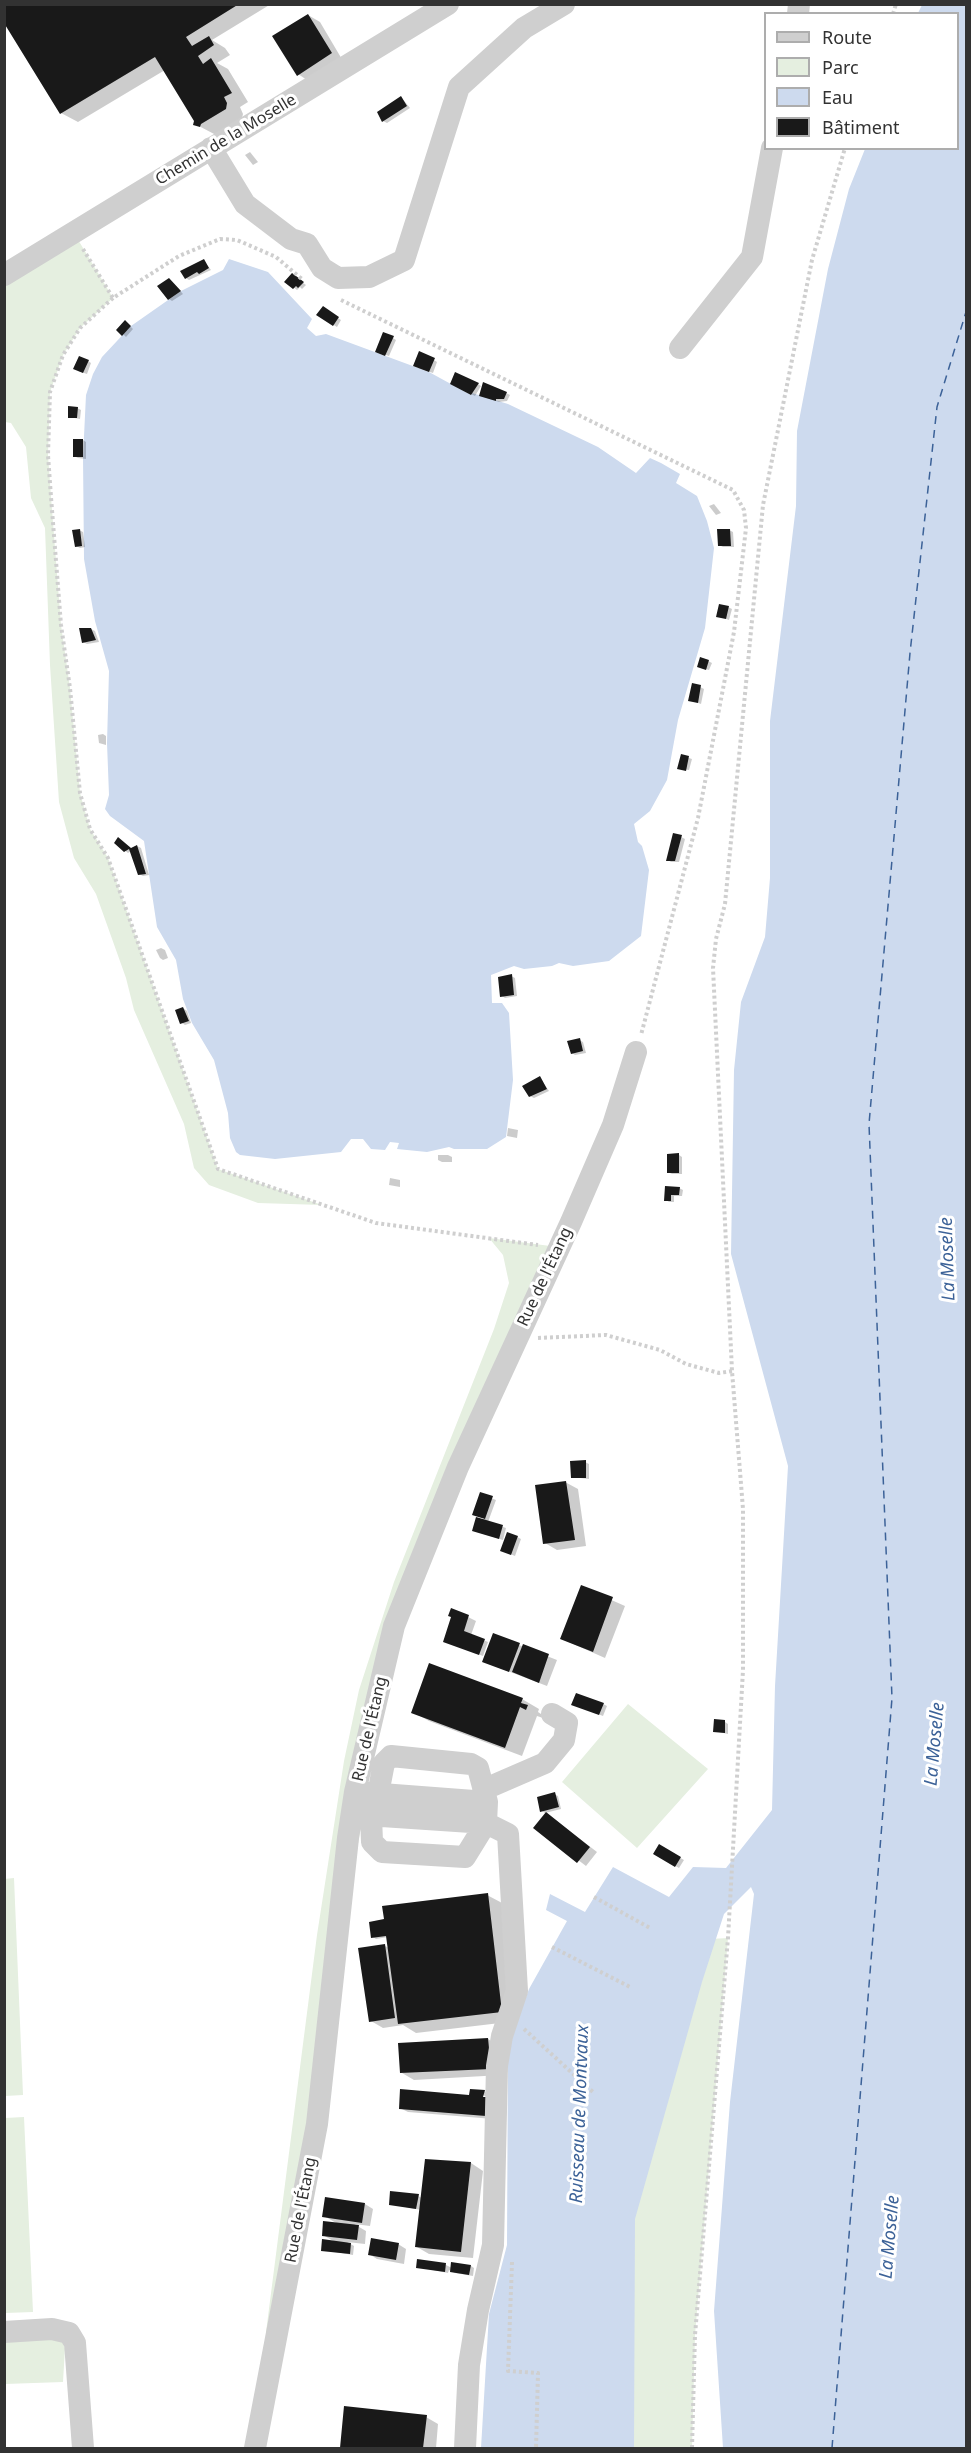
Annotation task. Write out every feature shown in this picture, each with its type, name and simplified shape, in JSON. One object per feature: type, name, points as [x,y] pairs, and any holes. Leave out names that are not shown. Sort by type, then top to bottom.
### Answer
[{"type":"street","name":"Chemin de la Moselle","points":[[4,275],[448,4]]},
{"type":"street","points":[[211,148],[245,204],[291,239],[307,244],[322,268],[338,278],[369,277],[404,260],[459,87],[524,28],[564,4]]},
{"type":"street","points":[[680,348],[752,257],[772,150]]},
{"type":"street","name":"Rue de l'Étang","points":[[255,2448],[317,2124],[361,1815],[367,1793],[394,1626],[458,1467],[613,1125],[636,1052]]},
{"type":"street","points":[[486,1804],[465,1857],[382,1852],[372,1842],[361,1815],[486,1804],[545,1763],[564,1740],[567,1723],[552,1714]]},
{"type":"street","points":[[465,2448],[469,2365],[478,2310],[493,2245],[497,2066],[502,2036],[517,1991],[508,1834],[486,1804],[478,1768],[471,1764],[392,1756],[384,1763],[367,1793],[486,1804]]},
{"type":"street","points":[[4,2332],[52,2329],[69,2333],[75,2343],[83,2448]]},
{"type":"path","points":[[692,2448],[695,2335],[728,1938],[743,1670],[743,1509],[732,1371],[713,968],[716,939],[725,904],[763,505],[812,260],[843,150]]},
{"type":"path","points":[[74,233],[113,298]]},
{"type":"path","points":[[311,285],[276,257],[237,240],[220,239],[179,256],[113,298],[80,328],[63,355],[50,392],[48,455],[61,625],[70,688],[80,793],[90,829],[108,858],[218,1169],[376,1223],[558,1247]]},
{"type":"path","points":[[332,296],[733,490],[744,510],[746,528],[734,632],[698,818],[636,1052]]},
{"type":"path","points":[[516,1341],[553,1336],[606,1335],[660,1350],[686,1364],[719,1373],[732,1371]]},
{"type":"path","points":[[594,1897],[650,1928]]},
{"type":"path","points":[[552,1947],[630,1987]]},
{"type":"path","points":[[516,2023],[593,2092]]},
{"type":"path","points":[[512,2250],[508,2371],[538,2373],[536,2448]]},
{"type":"green space","points":[[74,233],[113,298],[80,328],[63,355],[50,392],[48,455],[51,497],[61,625],[70,688],[80,793],[90,829],[108,858],[218,1169],[322,1205],[258,1203],[209,1185],[194,1168],[184,1124],[134,1010],[126,978],[96,894],[74,858],[59,802],[50,665],[45,528],[31,498],[26,447],[11,423],[5,422],[5,275]]},
{"type":"green space","points":[[489,1238],[558,1247],[394,1626],[277,2334],[266,2332],[317,1935],[344,1761],[359,1690],[394,1582],[494,1329],[509,1283],[503,1255]]},
{"type":"green space","points":[[628,1704],[708,1769],[637,1848],[562,1782]]},
{"type":"green space","points":[[14,1878],[23,2095],[5,2096],[4,1879]]},
{"type":"green space","points":[[728,1938],[695,2335],[692,2448],[606,2448],[619,2134],[710,1939]]},
{"type":"green space","points":[[24,2117],[33,2312],[5,2313],[5,2118]]},
{"type":"green space","points":[[59,2335],[65,2348],[63,2382],[5,2384],[5,2338]]},
{"type":"water","points":[[922,5],[966,5],[966,2448],[723,2448],[714,2311],[730,2102],[754,1894],[751,1887],[724,1914],[702,1982],[635,2219],[634,2448],[481,2448],[489,2314],[507,2245],[508,2046],[529,1989],[567,1921],[546,1910],[550,1894],[585,1912],[613,1867],[669,1897],[693,1867],[726,1868],[772,1810],[775,1686],[788,1466],[731,1254],[734,1070],[741,1002],[765,937],[770,878],[770,721],[796,506],[797,431],[828,269],[849,189],[865,150],[959,150],[959,12],[918,12]]},
{"type":"water","points":[[229,259],[268,272],[312,319],[307,328],[316,336],[326,334],[429,372],[471,395],[472,393],[508,404],[598,447],[636,473],[650,458],[661,463],[680,474],[676,483],[697,496],[707,521],[714,548],[705,628],[678,720],[667,780],[650,811],[634,824],[649,870],[641,936],[609,961],[573,966],[559,963],[524,969],[514,966],[491,975],[492,1003],[502,1003],[509,1013],[513,1080],[506,1137],[487,1149],[449,1147],[427,1152],[397,1149],[399,1143],[390,1142],[385,1150],[371,1149],[363,1139],[351,1139],[341,1152],[275,1159],[240,1155],[236,1152],[230,1138],[228,1113],[214,1060],[192,1023],[183,999],[176,960],[157,927],[144,841],[110,816],[105,809],[109,795],[107,743],[109,671],[95,621],[84,559],[83,457],[86,395],[102,357],[131,326],[181,291],[223,270]]},
{"type":"building","points":[[4,4],[239,4],[186,37],[192,46],[209,36],[214,45],[198,56],[203,64],[211,58],[232,93],[224,97],[227,103],[226,109],[201,124],[200,127],[193,125],[194,121],[155,57],[60,114],[4,23]]},
{"type":"building","points":[[308,14],[332,53],[297,76],[272,36]]},
{"type":"building","points":[[401,96],[407,106],[382,122],[377,112]]},
{"type":"building","points":[[204,259],[209,268],[185,279],[180,271]]},
{"type":"building","points":[[292,273],[304,282],[298,288],[296,286],[293,289],[284,282]]},
{"type":"building","points":[[169,278],[181,291],[168,300],[157,286]]},
{"type":"building","points":[[323,306],[339,317],[333,326],[316,315]]},
{"type":"building","points":[[125,320],[131,326],[122,336],[116,330]]},
{"type":"building","points":[[383,332],[394,336],[385,356],[375,352]]},
{"type":"building","points":[[419,351],[435,358],[429,372],[413,366]]},
{"type":"building","points":[[79,356],[89,360],[83,373],[73,369]]},
{"type":"building","points":[[455,372],[479,383],[471,395],[450,384]]},
{"type":"building","points":[[483,382],[507,392],[504,399],[496,399],[496,401],[479,396]]},
{"type":"building","points":[[68,406],[78,407],[77,418],[68,418]]},
{"type":"building","points":[[73,439],[83,439],[83,457],[73,457]]},
{"type":"building","points":[[80,529],[82,546],[75,547],[72,530]]},
{"type":"building","points":[[717,529],[730,529],[731,546],[718,546]]},
{"type":"building","points":[[719,604],[729,606],[726,619],[716,617]]},
{"type":"building","points":[[79,628],[91,628],[96,640],[82,643]]},
{"type":"building","points":[[700,657],[709,660],[706,670],[697,667]]},
{"type":"building","points":[[692,683],[701,685],[698,703],[688,701]]},
{"type":"building","points":[[681,754],[689,756],[686,771],[677,769]]},
{"type":"building","points":[[673,833],[682,835],[675,861],[666,861]]},
{"type":"building","points":[[118,837],[131,848],[137,845],[146,874],[138,875],[129,849],[124,852],[114,843]]},
{"type":"building","points":[[512,974],[514,995],[500,997],[498,977]]},
{"type":"building","points":[[183,1007],[189,1021],[180,1024],[175,1010]]},
{"type":"building","points":[[580,1038],[583,1051],[571,1054],[567,1041]]},
{"type":"building","points":[[540,1076],[547,1089],[529,1097],[522,1086]]},
{"type":"building","points":[[679,1153],[679,1173],[667,1173],[667,1154]]},
{"type":"building","points":[[665,1186],[680,1187],[679,1195],[671,1195],[671,1201],[664,1201]]},
{"type":"building","points":[[586,1460],[586,1478],[571,1478],[570,1461]]},
{"type":"building","points":[[566,1481],[575,1540],[543,1544],[535,1485]]},
{"type":"building","points":[[480,1492],[493,1496],[485,1519],[472,1515]]},
{"type":"building","points":[[476,1517],[503,1525],[499,1539],[472,1531]]},
{"type":"building","points":[[507,1532],[518,1536],[511,1555],[500,1551]]},
{"type":"building","points":[[581,1585],[613,1597],[593,1652],[560,1639]]},
{"type":"building","points":[[451,1608],[469,1615],[464,1631],[485,1639],[479,1655],[443,1642],[451,1617],[448,1616]]},
{"type":"building","points":[[493,1633],[520,1643],[509,1672],[482,1662]]},
{"type":"building","points":[[523,1644],[549,1654],[539,1683],[512,1672]]},
{"type":"building","points":[[429,1663],[523,1698],[521,1703],[528,1705],[526,1710],[520,1707],[505,1748],[411,1713]]},
{"type":"building","points":[[576,1693],[604,1703],[599,1715],[571,1705]]},
{"type":"building","points":[[714,1719],[725,1720],[725,1733],[713,1732]]},
{"type":"building","points":[[555,1792],[559,1807],[540,1812],[537,1797]]},
{"type":"building","points":[[546,1812],[590,1847],[577,1863],[533,1828]]},
{"type":"building","points":[[659,1844],[681,1857],[675,1867],[653,1854]]},
{"type":"building","points":[[488,1893],[502,2012],[398,2024],[386,1936],[371,1938],[369,1922],[384,1919],[382,1906]]},
{"type":"building","points":[[385,1944],[395,2018],[369,2022],[358,1948]]},
{"type":"building","points":[[488,2038],[491,2069],[400,2073],[398,2043]]},
{"type":"building","points":[[400,2089],[469,2095],[470,2089],[485,2090],[483,2097],[487,2097],[486,2116],[399,2109]]},
{"type":"building","points":[[425,2159],[471,2162],[461,2252],[415,2247]]},
{"type":"building","points":[[390,2191],[419,2194],[416,2209],[389,2205]]},
{"type":"building","points":[[325,2197],[365,2203],[362,2223],[322,2217]]},
{"type":"building","points":[[323,2221],[359,2225],[357,2240],[322,2236]]},
{"type":"building","points":[[371,2238],[399,2243],[396,2260],[368,2255]]},
{"type":"building","points":[[322,2239],[351,2243],[350,2254],[321,2251]]},
{"type":"building","points":[[417,2259],[446,2263],[445,2272],[416,2268]]},
{"type":"building","points":[[451,2262],[471,2265],[469,2275],[450,2272]]},
{"type":"building","points":[[344,2406],[427,2415],[423,2448],[340,2448]]},
{"type":"ferry route","points":[[832,2448],[892,1698],[869,1124],[910,653],[937,407],[966,312]]},
{"type":"water label","name":"La Moselle","points":[[948,1259]]},
{"type":"water label","name":"La Moselle","points":[[935,1744]]},
{"type":"water label","name":"Ruisseau de Montvaux","points":[[580,2114]]},
{"type":"water label","name":"La Moselle","points":[[890,2237]]}]
